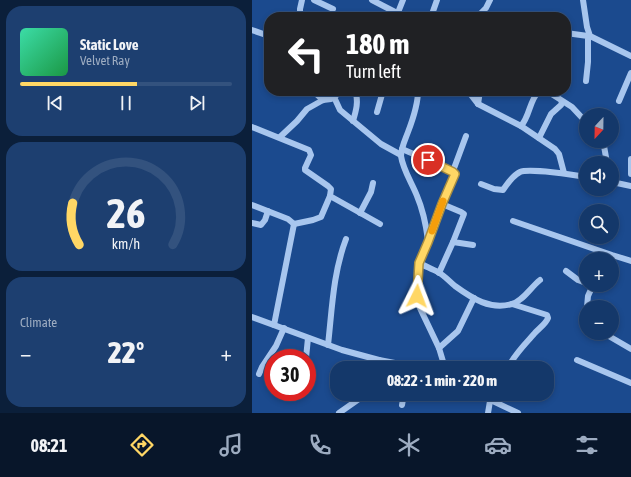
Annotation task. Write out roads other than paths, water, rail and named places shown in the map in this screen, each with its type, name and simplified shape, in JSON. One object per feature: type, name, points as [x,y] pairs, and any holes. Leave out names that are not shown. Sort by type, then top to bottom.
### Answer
[{"type":"street","points":[[301,12],[302,0]]},
{"type":"street","points":[[314,0],[333,10]]},
{"type":"street","points":[[372,0],[392,12]]},
{"type":"street","points":[[398,12],[403,0]]},
{"type":"street","points":[[433,12],[437,0]]},
{"type":"street","points":[[482,12],[490,0]]},
{"type":"street","points":[[583,0],[589,36],[586,81]]},
{"type":"street","points":[[252,30],[264,34]]},
{"type":"street","points":[[571,34],[589,36],[631,56]]},
{"type":"street","points":[[619,101],[631,73]]},
{"type":"street","points":[[319,96],[323,100]]},
{"type":"street","points":[[354,121],[357,110],[357,96]]},
{"type":"street","points":[[377,112],[382,96]]},
{"type":"street","points":[[418,96],[414,117],[402,152],[403,163],[418,197],[426,225],[428,242]]},
{"type":"street","points":[[471,96],[478,104],[521,126],[555,149],[559,154],[564,173]]},
{"type":"street","points":[[478,104],[479,96]]},
{"type":"street","points":[[521,126],[529,113],[535,96]]},
{"type":"street","points":[[554,96],[572,107],[579,114]]},
{"type":"street","points":[[280,137],[307,109],[323,100],[334,97],[340,110],[381,144],[453,172]]},
{"type":"street","points":[[539,138],[551,114],[561,105],[562,102]]},
{"type":"street","points":[[252,127],[280,137],[309,150],[311,155],[305,170],[331,189],[330,196],[321,217],[294,224]]},
{"type":"street","points":[[443,361],[439,348],[419,306],[417,296],[419,263],[454,177],[455,174],[453,172],[466,136]]},
{"type":"street","points":[[631,159],[631,174]]},
{"type":"street","points":[[481,184],[494,189],[503,190],[511,179],[522,171],[564,173],[579,176]]},
{"type":"street","points":[[360,212],[371,192],[373,183]]},
{"type":"street","points":[[619,183],[631,186]]},
{"type":"street","points":[[330,196],[380,224]]},
{"type":"street","points":[[252,204],[288,219],[294,224]]},
{"type":"street","points":[[439,273],[464,214],[442,204]]},
{"type":"street","points":[[252,223],[261,225],[265,220],[268,211]]},
{"type":"street","points":[[513,221],[597,252]]},
{"type":"street","points":[[274,325],[294,224]]},
{"type":"street","points":[[328,346],[336,271],[346,239]]},
{"type":"street","points":[[453,242],[473,245]]},
{"type":"street","points":[[619,259],[631,261]]},
{"type":"street","points":[[419,263],[439,273],[455,286],[474,298],[496,307],[512,304],[519,300],[540,280]]},
{"type":"street","points":[[566,271],[579,280]]},
{"type":"street","points":[[439,348],[458,331],[474,298]]},
{"type":"street","points":[[512,304],[547,315],[548,318],[512,361]]},
{"type":"street","points":[[252,317],[328,346],[383,361]]},
{"type":"street","points":[[259,374],[276,346],[284,328]]},
{"type":"street","points":[[307,349],[308,338]]},
{"type":"street","points":[[616,340],[631,349]]},
{"type":"street","points":[[576,360],[631,383]]},
{"type":"street","points":[[339,413],[356,401]]},
{"type":"street","points":[[402,406],[403,401]]},
{"type":"street","points":[[488,401],[488,413]]},
{"type":"street","points":[[494,401],[518,413]]}]
